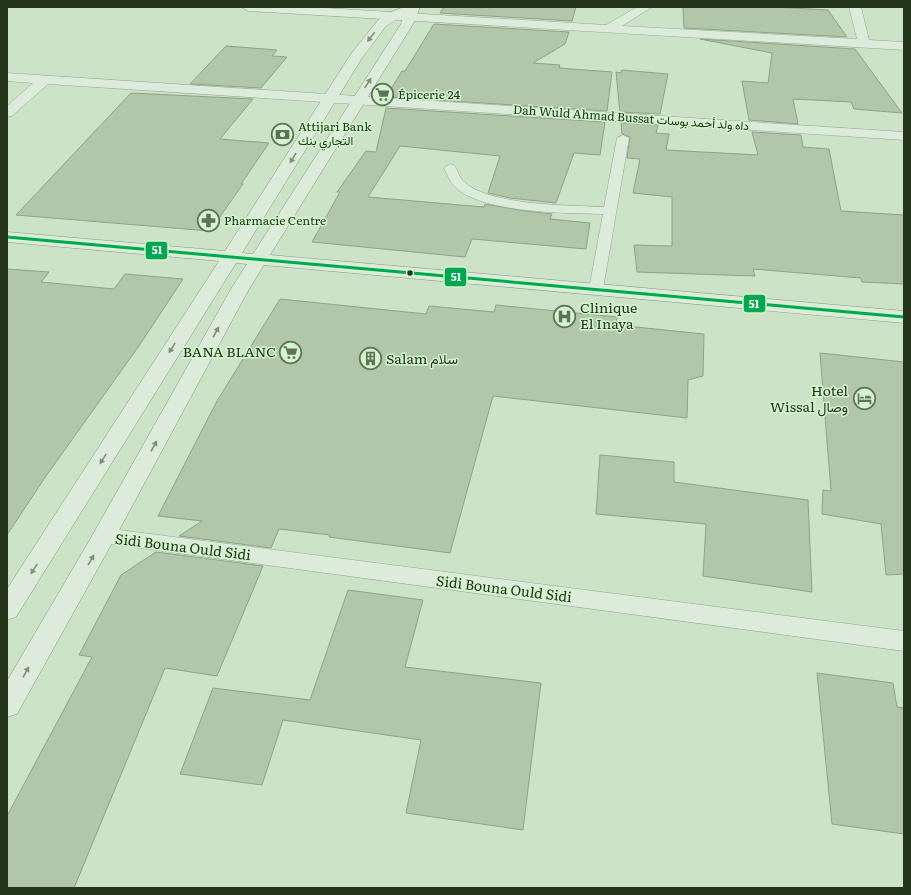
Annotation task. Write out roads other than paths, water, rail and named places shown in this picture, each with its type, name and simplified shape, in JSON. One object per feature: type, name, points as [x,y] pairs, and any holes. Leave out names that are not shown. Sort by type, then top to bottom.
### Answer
[{"type":"street","points":[[248,7],[392,16]]},
{"type":"street","points":[[609,28],[646,7]]},
{"type":"street","points":[[855,7],[864,44]]},
{"type":"street","points":[[7,706],[104,536],[201,358],[258,259],[413,10]]},
{"type":"street","points":[[7,610],[63,524],[330,98],[370,37],[382,23],[392,16],[413,10],[609,28],[904,46]]},
{"type":"street","name":"Dah Wuld Ahmad Bussat داه ولد أحمد بوسات","points":[[7,76],[904,136]]},
{"type":"street","points":[[7,113],[45,79]]},
{"type":"street","points":[[7,237],[904,316]]},
{"type":"street","name":"Sidi Bouna Ould Sidi","points":[[104,536],[904,641]]},
{"type":"lane","points":[[596,289],[623,138]]},
{"type":"lane","points":[[450,168],[459,185],[481,198],[515,204],[610,211]]},
{"type":"place","name":"Épicerie 24","points":[[382,95]]},
{"type":"place","name":"Attijari Bank التجاري بنك","points":[[282,134]]},
{"type":"place","name":"Pharmacie Centre","points":[[209,221]]},
{"type":"place","name":"Clinique El Inaya","points":[[565,316]]},
{"type":"place","name":"BANA BLANC","points":[[291,352]]},
{"type":"place","name":"Salam سلام","points":[[371,359]]},
{"type":"place","name":"Hotel Wissal وصال","points":[[864,399]]}]
